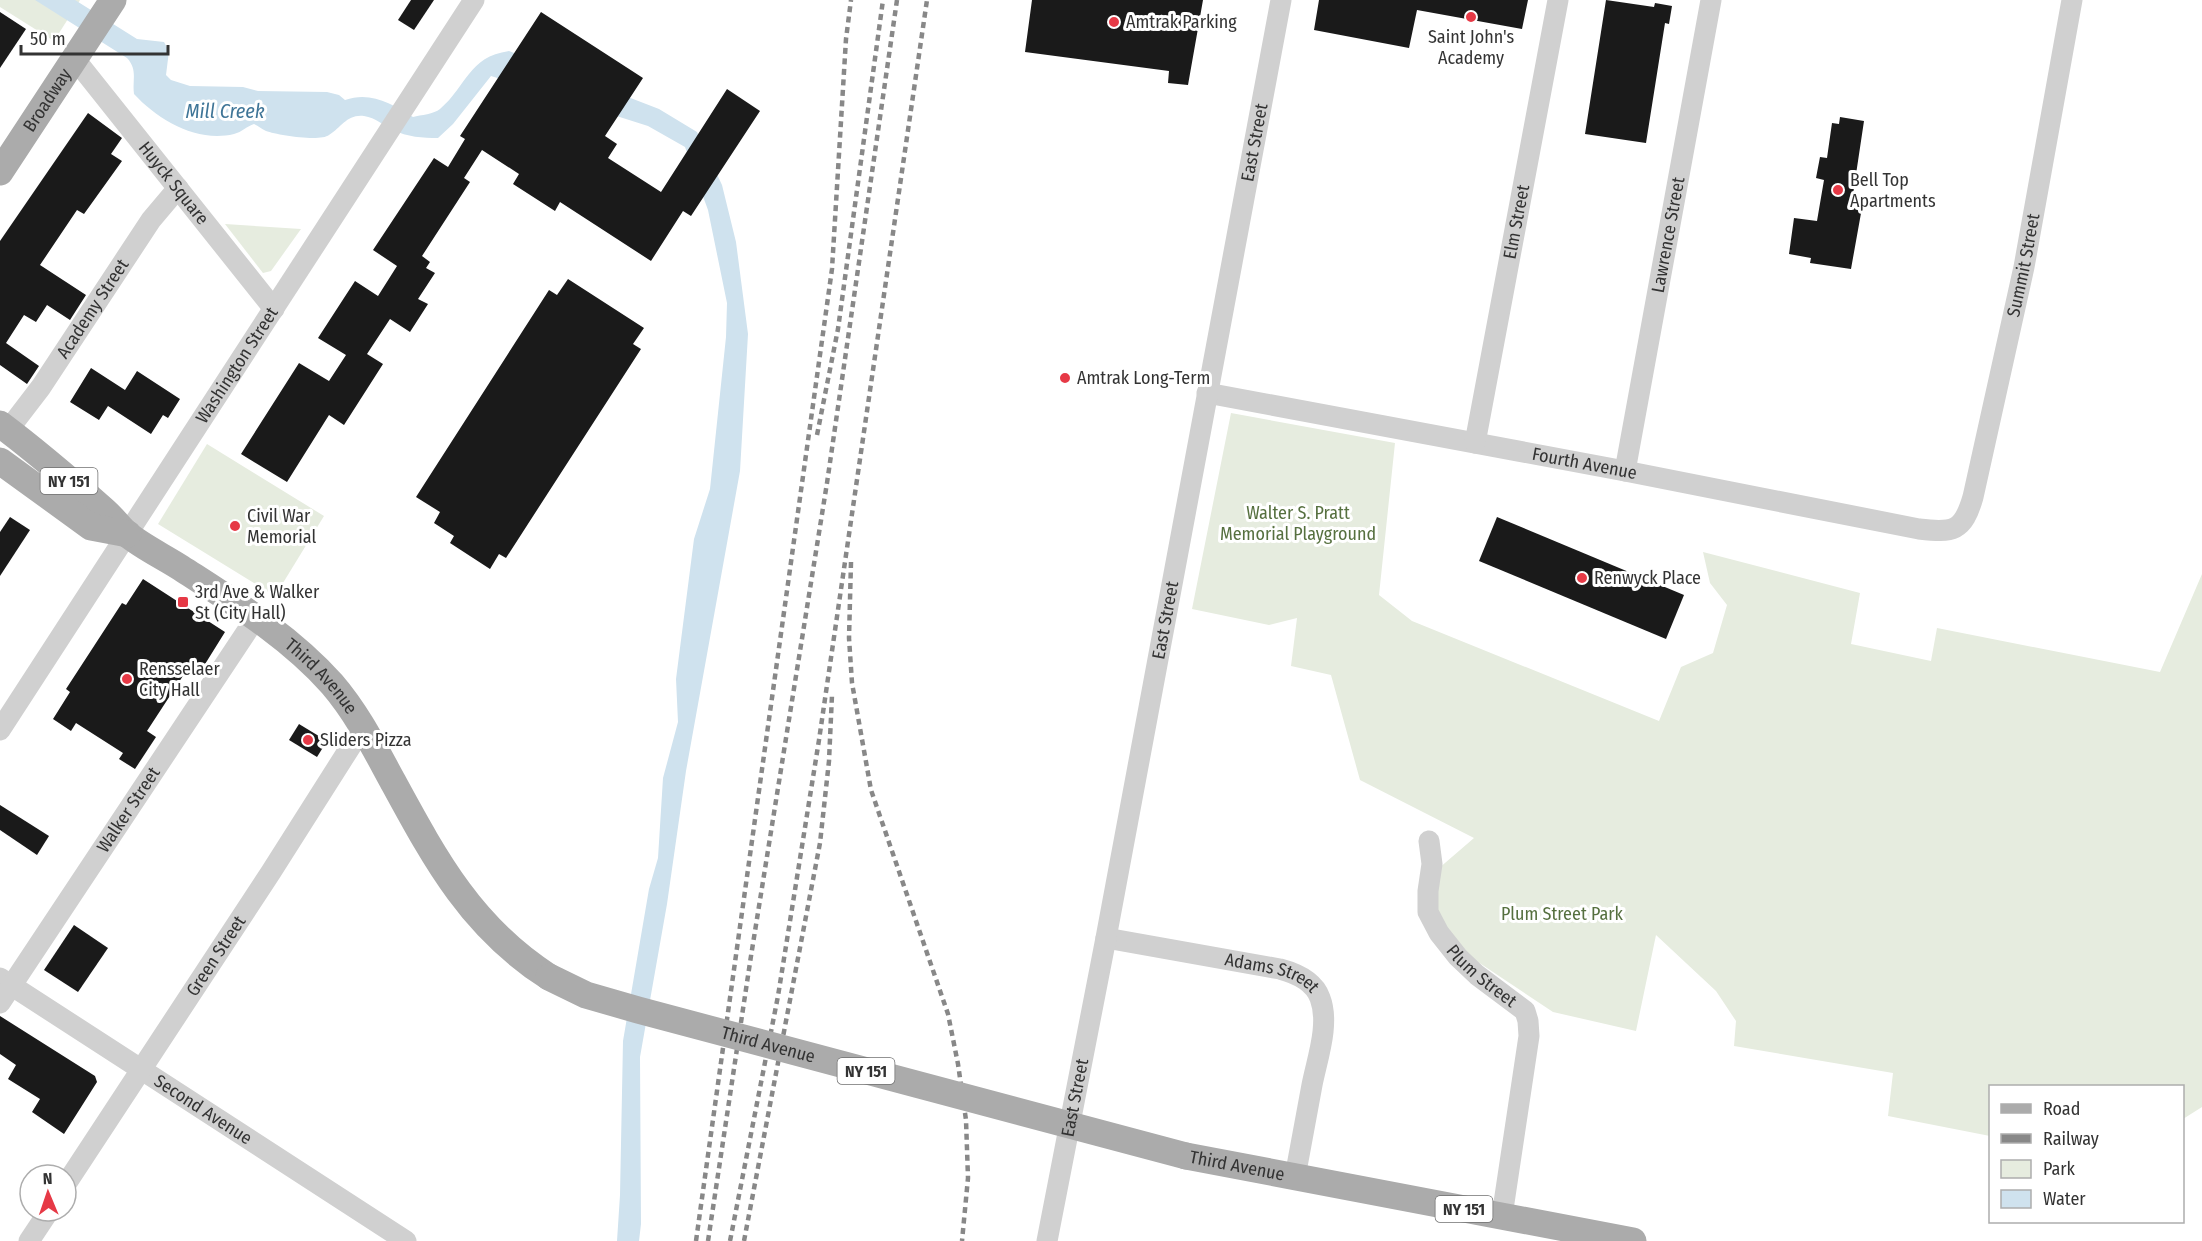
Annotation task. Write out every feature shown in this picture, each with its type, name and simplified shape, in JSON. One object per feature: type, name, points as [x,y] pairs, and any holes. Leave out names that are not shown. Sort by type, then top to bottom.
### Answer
[{"type":"main road","name":"Broadway","points":[[0,172],[112,1]]},
{"type":"main road","name":"Third Avenue","points":[[3,423],[108,513],[128,534],[257,616],[311,663],[348,703],[439,866],[480,919],[502,942],[549,977],[586,995],[638,1010],[1186,1156],[1634,1241]]},
{"type":"main road","name":"Third Avenue","points":[[0,461],[91,527],[128,534]]},
{"type":"street","name":"Washington Street","points":[[0,730],[474,0]]},
{"type":"street","name":"East Street","points":[[1047,1241],[1106,938],[1281,0]]},
{"type":"street","name":"Elm Street","points":[[1475,443],[1558,0]]},
{"type":"street","name":"Lawrence Street","points":[[1625,471],[1711,0]]},
{"type":"street","name":"Summit Street","points":[[1960,526],[1966,518],[1973,497],[2024,267],[2072,0]]},
{"type":"street","name":"Huyck Square","points":[[76,56],[274,309]]},
{"type":"street","name":"Academy Street","points":[[3,423],[41,387],[151,220],[178,188]]},
{"type":"street","name":"Fourth Avenue","points":[[1207,393],[1625,471],[1919,529],[1943,530],[1960,526]]},
{"type":"street","name":"Walker Street","points":[[4,989],[257,616]]},
{"type":"street","name":"Green Street","points":[[78,1166],[272,872],[363,727]]},
{"type":"street","name":"Plum Street","points":[[1429,841],[1432,864],[1428,912],[1439,933],[1458,957],[1477,975],[1525,1011],[1528,1021],[1529,1036],[1502,1216]]},
{"type":"street","name":"Adams Street","points":[[1106,938],[1280,969],[1293,973],[1314,988],[1320,998],[1322,1029],[1295,1177]]},
{"type":"street","name":"Second Avenue","points":[[4,989],[141,1071],[406,1241]]},
{"type":"street","points":[[29,1241],[41,1223]]},
{"type":"green space","points":[[0,0],[80,0],[54,41],[0,7]]},
{"type":"green space","points":[[225,224],[301,229],[271,271],[263,273]]},
{"type":"green space","points":[[1231,413],[1395,443],[1379,595],[1412,621],[1659,721],[1681,667],[1713,653],[1727,605],[1710,583],[1703,552],[1860,593],[1851,644],[1931,661],[1937,628],[2160,672],[2202,574],[2202,1107],[2184,1118],[2184,1085],[1989,1085],[1989,1136],[1888,1116],[1893,1073],[1734,1046],[1736,1021],[1716,991],[1656,935],[1636,1031],[1553,1012],[1472,958],[1451,938],[1435,908],[1438,869],[1474,838],[1360,780],[1331,675],[1291,666],[1297,618],[1269,625],[1192,609]]},
{"type":"green space","points":[[207,444],[324,516],[275,596],[158,524]]},
{"type":"water","name":"Mill Creek","points":[[35,0],[75,0],[137,39],[164,42],[169,51],[166,75],[171,80],[190,86],[243,87],[258,91],[327,92],[339,95],[345,100],[372,98],[381,100],[413,117],[440,109],[476,66],[495,54],[509,51],[659,109],[697,132],[722,185],[736,242],[748,334],[740,471],[686,771],[667,904],[640,1057],[641,1224],[639,1241],[617,1241],[623,1041],[649,889],[658,858],[663,778],[678,722],[676,679],[694,539],[710,489],[726,337],[727,303],[708,210],[685,147],[648,126],[491,76],[453,124],[438,138],[404,134],[364,116],[353,117],[329,135],[317,138],[271,133],[254,124],[237,133],[220,136],[192,132],[166,120],[134,94],[134,71],[127,58]]},
{"type":"building","points":[[411,0],[434,0],[414,30],[398,20]]},
{"type":"building","name":"Amtrak Parking","points":[[1032,0],[1203,0],[1188,85],[1168,83],[1169,71],[1025,52]]},
{"type":"building","points":[[1319,0],[1528,0],[1522,29],[1417,10],[1409,48],[1314,30]]},
{"type":"building","points":[[1606,0],[1654,7],[1655,3],[1672,6],[1669,24],[1665,23],[1646,143],[1585,134]]},
{"type":"building","points":[[0,12],[26,29],[0,68]]},
{"type":"building","points":[[541,12],[643,78],[605,136],[617,144],[608,158],[661,192],[727,89],[760,111],[691,216],[683,211],[651,261],[560,202],[555,211],[513,184],[519,174],[482,150],[464,178],[470,182],[422,256],[430,262],[426,268],[435,273],[418,299],[428,304],[410,332],[390,319],[367,354],[383,364],[344,425],[329,415],[287,482],[241,454],[299,363],[329,381],[346,355],[318,338],[355,281],[378,296],[397,266],[373,250],[434,158],[448,167],[465,139],[460,136]]},
{"type":"building","points":[[88,113],[122,138],[111,154],[122,161],[84,214],[77,210],[40,265],[86,295],[70,320],[47,305],[36,322],[24,315],[6,343],[39,366],[27,384],[0,365],[0,241]]},
{"type":"building","name":"Bell Top Apartments","points":[[1840,117],[1864,121],[1852,201],[1863,202],[1851,269],[1810,263],[1811,258],[1789,254],[1794,218],[1817,221],[1824,180],[1816,178],[1820,157],[1827,158],[1832,123],[1839,124]]},
{"type":"building","points":[[568,279],[644,328],[633,344],[641,349],[506,558],[499,554],[490,569],[450,543],[454,536],[434,523],[440,512],[416,497],[549,290],[557,295]]},
{"type":"building","points":[[91,368],[125,390],[137,371],[180,399],[168,418],[163,415],[151,434],[108,406],[99,420],[70,402]]},
{"type":"building","points":[[10,517],[30,530],[0,576],[0,532]]},
{"type":"building","name":"Renwyck Place","points":[[1497,517],[1684,595],[1666,639],[1479,561]]},
{"type":"building","name":"Rensselaer City Hall","points":[[143,579],[225,632],[202,669],[192,662],[147,731],[156,737],[135,769],[119,759],[123,753],[76,723],[71,731],[53,719],[70,692],[66,689],[122,603],[126,605]]},
{"type":"building","name":"Sliders Pizza","points":[[299,724],[327,741],[317,757],[289,740]]},
{"type":"building","points":[[0,805],[49,836],[37,855],[0,830]]},
{"type":"building","points":[[74,925],[108,948],[78,992],[44,970]]},
{"type":"building","points":[[0,1016],[95,1076],[97,1082],[64,1134],[32,1112],[40,1099],[8,1079],[16,1065],[0,1054]]},
{"type":"railway","points":[[696,1241],[832,269],[846,39],[851,0]]},
{"type":"railway","points":[[817,435],[838,329],[883,0]]},
{"type":"railway","points":[[708,1241],[827,483],[897,0]]},
{"type":"railway","points":[[730,1241],[778,996],[819,740],[927,0]]},
{"type":"railway","points":[[851,562],[849,638],[852,683],[871,790],[948,1014],[958,1064],[966,1120],[968,1178],[962,1241]]},
{"type":"railway","points":[[744,1241],[820,843],[829,761],[832,695]]},
{"type":"place","name":"Saint John's Academy","points":[[1471,17]]},
{"type":"place","name":"Amtrak Parking","points":[[1114,22]]},
{"type":"place","name":"Bell Top Apartments","points":[[1838,190]]},
{"type":"place","name":"Amtrak Long-Term","points":[[1065,378]]},
{"type":"place","name":"Civil War Memorial","points":[[235,526]]},
{"type":"place","name":"Renwyck Place","points":[[1582,578]]},
{"type":"place","name":"3rd Ave & Walker St (City Hall)","points":[[183,602]]},
{"type":"place","name":"Rensselaer City Hall","points":[[127,679]]},
{"type":"place","name":"Sliders Pizza","points":[[308,740]]},
{"type":"park label","name":"Walter S. Pratt Memorial Playground","points":[[1298,523]]},
{"type":"park label","name":"Plum Street Park","points":[[1562,914]]}]
